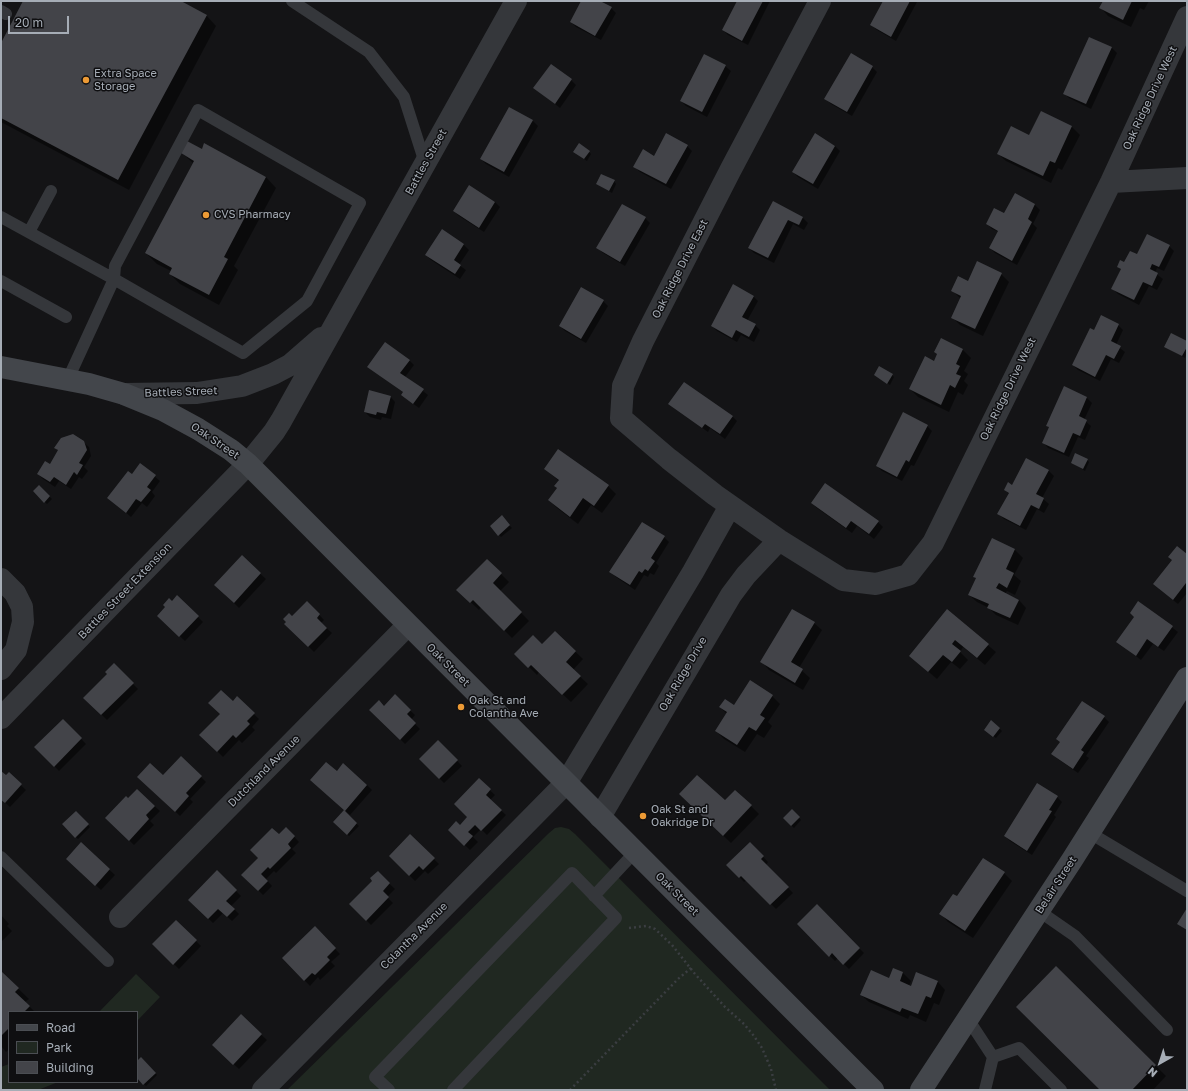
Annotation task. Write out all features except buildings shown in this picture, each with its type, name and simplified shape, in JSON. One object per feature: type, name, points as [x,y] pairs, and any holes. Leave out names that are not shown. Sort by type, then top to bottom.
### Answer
[{"type":"main road","name":"Oak Street","points":[[1,367],[68,379],[124,394],[163,410],[198,429],[231,450],[248,464],[873,1090]]},
{"type":"main road","name":"Belair Street","points":[[921,1090],[1090,833],[1187,678]]},
{"type":"street","name":"Battles Street","points":[[248,464],[281,421],[516,1]]},
{"type":"street","name":"Oak Ridge Drive East","points":[[730,506],[669,459],[621,418],[623,386],[644,341],[731,169],[820,1]]},
{"type":"street","name":"Oak Ridge Drive West","points":[[730,506],[779,540],[843,580],[876,584],[908,575],[933,543],[1111,182],[1187,17]]},
{"type":"street","points":[[1111,182],[1187,178]]},
{"type":"street","name":"Battles Street","points":[[124,394],[197,393],[242,386],[273,374],[290,364],[318,342],[336,322]]},
{"type":"street","name":"Battles Street Extension","points":[[1,718],[248,464]]},
{"type":"street","points":[[566,783],[693,572],[730,506]]},
{"type":"street","name":"Oak Ridge Drive","points":[[600,817],[731,595],[746,575],[779,540]]},
{"type":"street","points":[[1,579],[15,593],[22,607],[23,622],[16,650],[1,669]]},
{"type":"street","name":"Dutchland Avenue","points":[[120,917],[408,625]]},
{"type":"street","name":"Colantha Avenue","points":[[263,1090],[566,783]]},
{"type":"lane","points":[[292,1],[369,52],[404,97],[425,163]]},
{"type":"lane","points":[[1,217],[114,279],[243,353],[307,301],[360,203],[198,110],[115,266],[114,279],[68,379]]},
{"type":"lane","points":[[29,232],[51,191]]},
{"type":"lane","points":[[1,281],[66,317]]},
{"type":"lane","points":[[1090,833],[1187,890]]},
{"type":"lane","points":[[594,896],[636,852]]},
{"type":"lane","points":[[1,857],[108,961]]},
{"type":"lane","points":[[389,1090],[375,1077],[572,873],[616,918],[453,1090]]},
{"type":"lane","points":[[1039,911],[1075,936],[1167,1030]]},
{"type":"lane","points":[[968,1019],[993,1057],[985,1090]]},
{"type":"lane","points":[[993,1057],[1019,1048],[1061,1090]]},
{"type":"path","points":[[616,918],[629,928],[646,926],[655,929],[672,945],[725,1007],[744,1024],[754,1036],[762,1048],[771,1069],[776,1090]]},
{"type":"path","points":[[570,1090],[678,978],[691,968]]},
{"type":"green space","points":[[561,827],[569,829],[575,834],[830,1090],[287,1090],[549,833],[555,828]]},
{"type":"green space","points":[[136,974],[160,997],[138,1020],[138,1011],[100,1011]]},
{"type":"green space","points":[[8,1064],[8,1083],[56,1083],[38,1090],[1,1090],[1,1067]]},
{"type":"place","name":"Extra Space Storage","points":[[86,80]]},
{"type":"place","name":"CVS Pharmacy","points":[[206,215]]},
{"type":"place","name":"Oak St and Colantha Ave","points":[[461,707]]},
{"type":"place","name":"Oak St and Oakridge Dr","points":[[643,816]]}]
